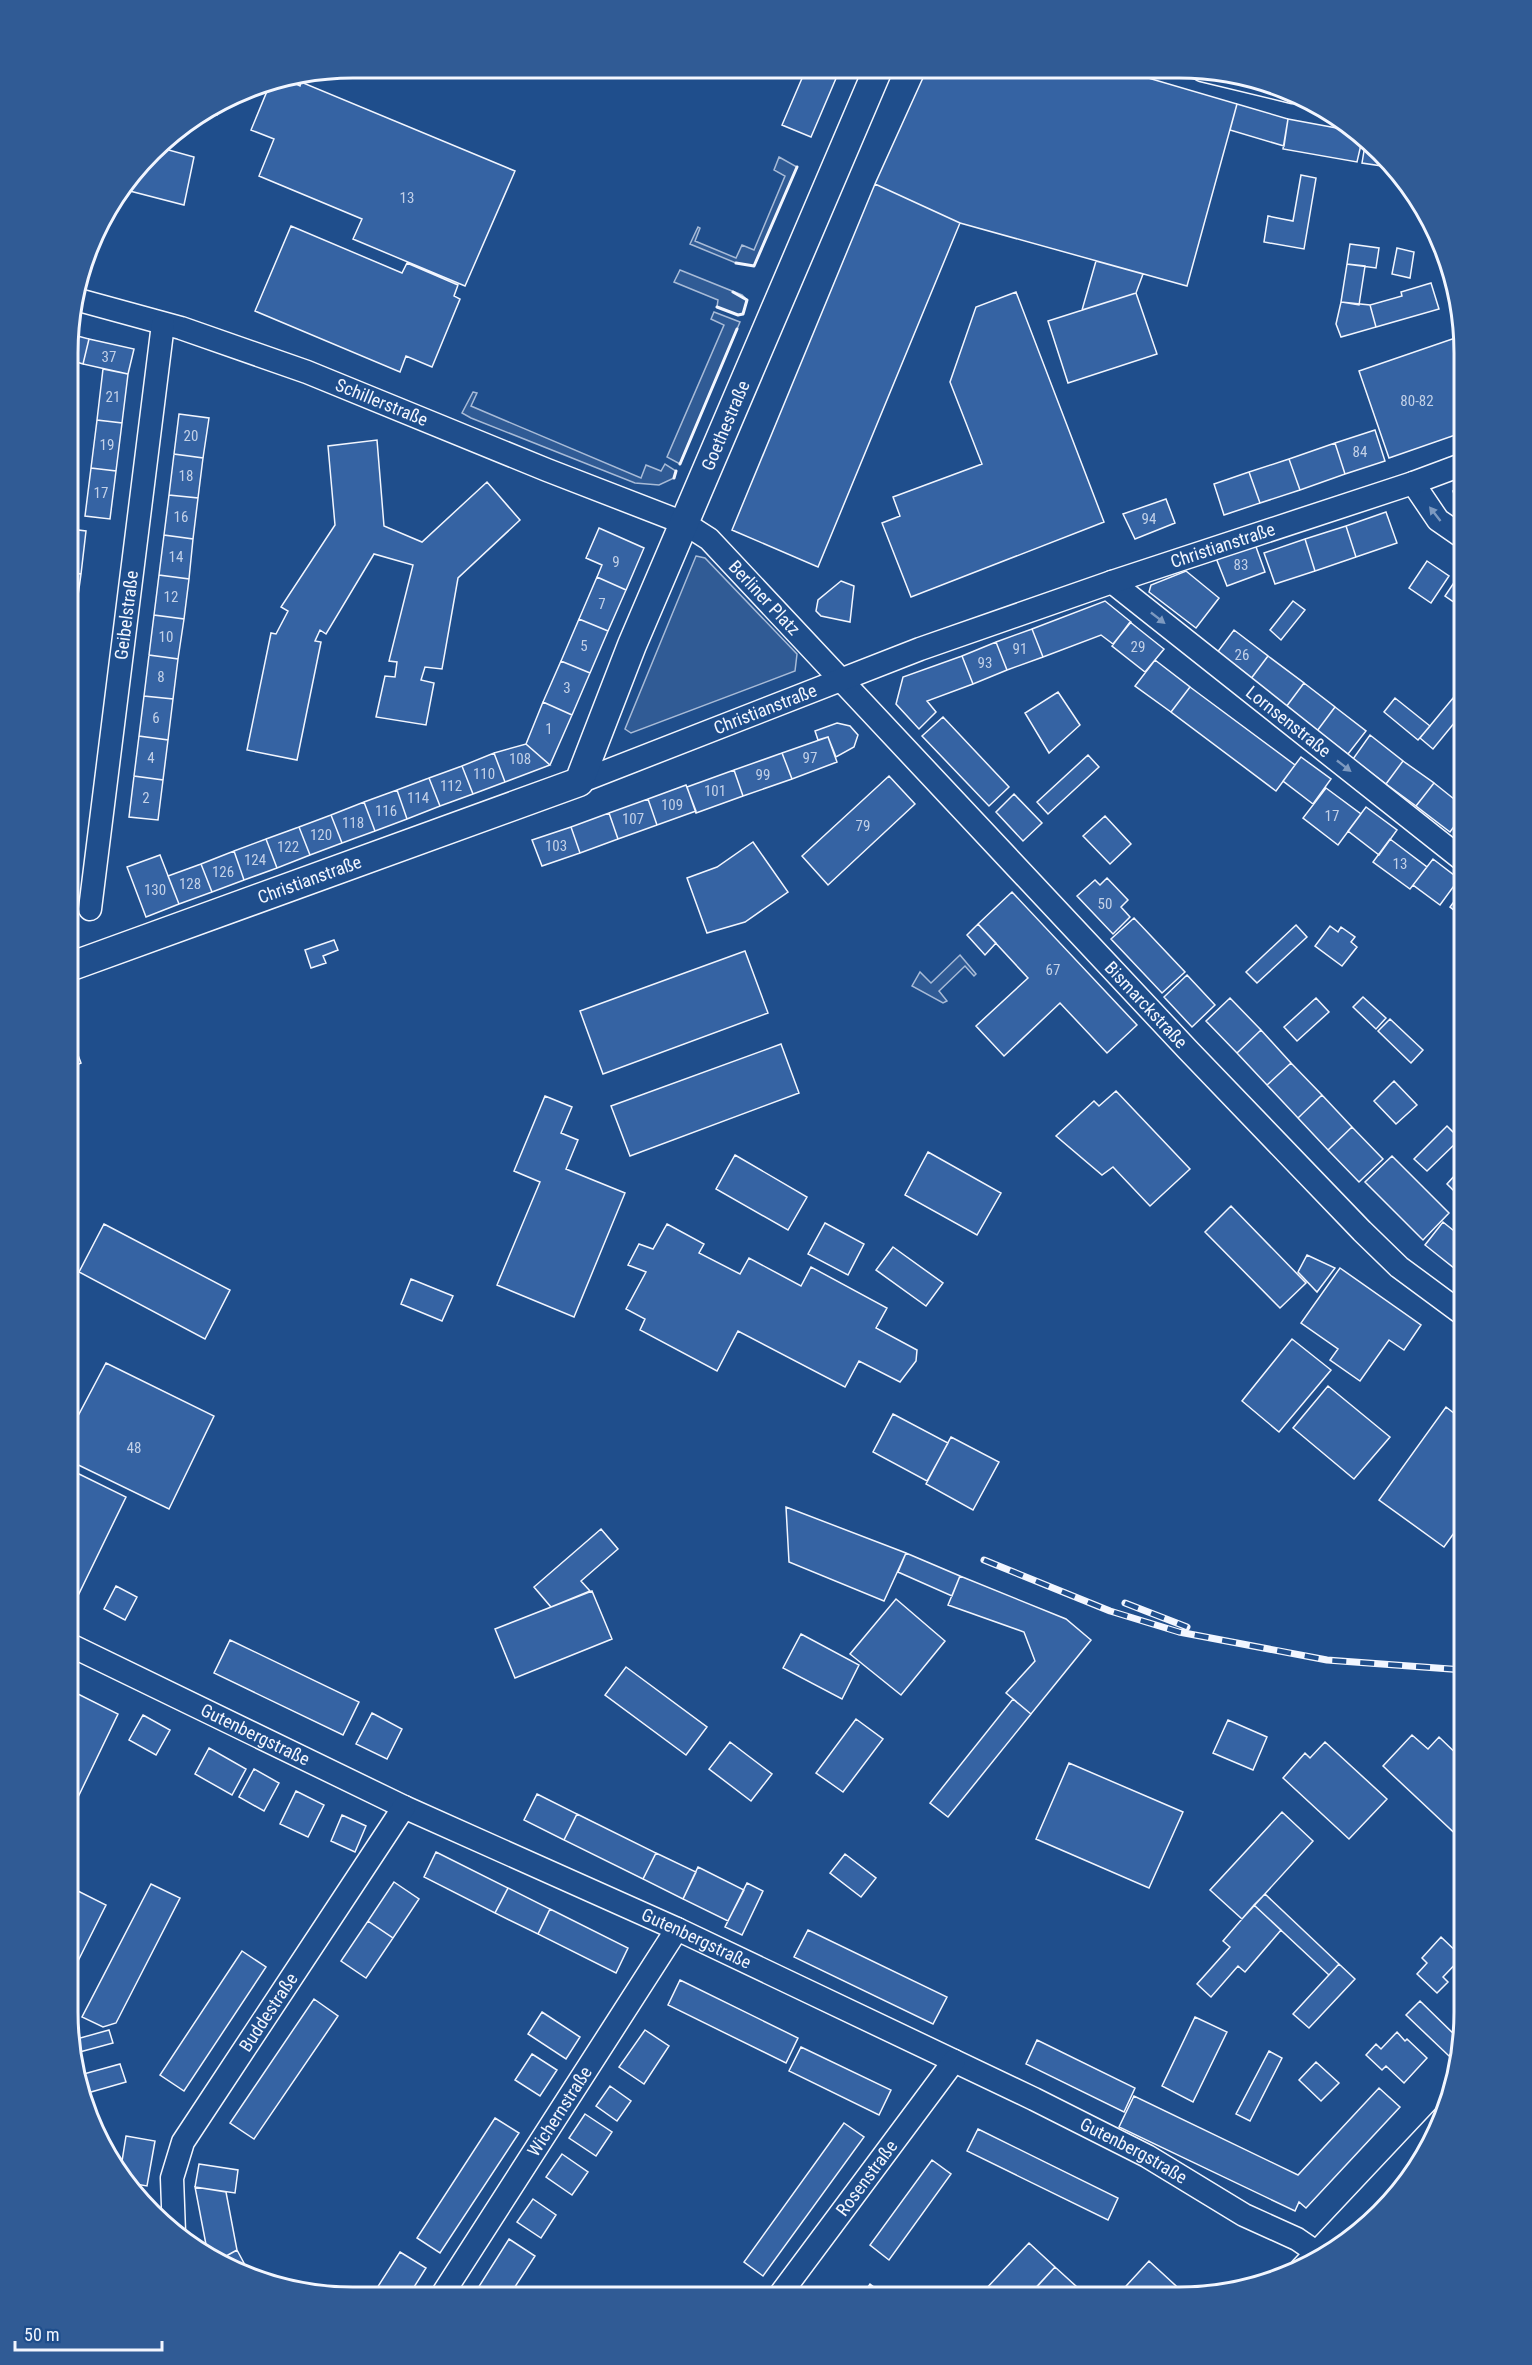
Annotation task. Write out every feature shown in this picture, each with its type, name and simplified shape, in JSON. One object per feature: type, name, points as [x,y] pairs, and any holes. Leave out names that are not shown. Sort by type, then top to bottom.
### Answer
[{"type":"main road","name":"Goethestraße","points":[[579,782],[632,645],[874,78]]},
{"type":"main road","name":"Christianstraße","points":[[78,964],[579,782]]},
{"type":"street","name":"Schillerstraße","points":[[83,301],[163,324],[307,372],[684,523]]},
{"type":"street","name":"Geibelstraße","points":[[90,909],[163,324]]},
{"type":"street","name":"Christianstraße","points":[[579,782],[920,649],[1454,468]]},
{"type":"street","points":[[1413,483],[1438,520],[1454,531]]},
{"type":"street","name":"Berliner Platz","points":[[684,523],[709,540],[840,681]]},
{"type":"street","name":"Lornsenstraße","points":[[1112,582],[1454,853]]},
{"type":"street","name":"Bismarckstraße","points":[[840,681],[1362,1231],[1399,1267],[1454,1308]]},
{"type":"street","name":"Gutenbergstraße","points":[[78,1649],[404,1807],[678,1929],[954,2061],[1147,2156],[1244,2215],[1297,2240],[1314,2251]]},
{"type":"street","name":"Buddestraße","points":[[174,2220],[172,2178],[183,2142],[404,1807]]},
{"type":"street","name":"Wichernstraße","points":[[447,2287],[678,1929]]},
{"type":"street","name":"Rosenstraße","points":[[786,2287],[954,2061]]},
{"type":"street","points":[[1320,2248],[1423,2139]]},
{"type":"shaded area","points":[[779,157],[797,167],[754,266],[736,263],[690,244],[698,227],[700,228],[695,241],[736,258],[742,245],[754,250],[785,176],[774,170]]},
{"type":"shaded area","points":[[680,270],[742,295],[747,300],[743,314],[738,315],[717,307],[718,300],[674,282]]},
{"type":"shaded area","points":[[714,312],[740,322],[680,464],[667,457],[724,325],[711,319]]},
{"type":"shaded area","points":[[473,392],[477,393],[471,406],[485,412],[641,478],[646,465],[661,471],[665,464],[676,471],[674,478],[659,485],[635,483],[471,418],[462,413]]},
{"type":"shaded area","points":[[696,556],[705,558],[797,654],[795,671],[631,733],[625,729]]},
{"type":"shaded area","points":[[960,955],[976,974],[974,976],[965,966],[939,991],[947,1001],[943,1003],[912,986],[920,972],[931,983]]},
{"type":"building","points":[[802,78],[836,78],[811,137],[782,125]]},
{"type":"building","points":[[923,78],[1148,78],[1237,104],[1187,286],[960,223],[875,184]]},
{"type":"building","points":[[302,83],[515,171],[465,286],[353,239],[362,219],[259,176],[274,139],[251,130],[267,92],[296,84],[300,86]]},
{"type":"building","points":[[1237,104],[1288,119],[1284,146],[1230,130]]},
{"type":"building","points":[[1288,119],[1337,128],[1361,147],[1357,162],[1283,149]]},
{"type":"building","points":[[168,150],[194,157],[184,205],[131,191]]},
{"type":"building","points":[[1364,150],[1380,166],[1362,163]]},
{"type":"building","points":[[1301,175],[1316,178],[1304,249],[1264,242],[1268,216],[1293,221]]},
{"type":"building","points":[[875,184],[960,223],[818,567],[732,530]]},
{"type":"building","points":[[291,226],[402,273],[407,263],[458,285],[454,296],[460,299],[432,367],[406,356],[400,372],[255,311]]},
{"type":"building","points":[[1350,244],[1379,248],[1376,268],[1347,264]]},
{"type":"building","points":[[1397,248],[1414,252],[1410,278],[1392,274]]},
{"type":"building","points":[[1096,261],[1143,274],[1136,293],[1082,310]]},
{"type":"building","points":[[1347,264],[1365,266],[1359,305],[1341,302]]},
{"type":"building","points":[[1431,283],[1439,309],[1376,327],[1370,305],[1402,296],[1401,292]]},
{"type":"building","points":[[1016,292],[1104,522],[911,597],[882,523],[900,516],[893,497],[982,464],[950,382],[976,307]]},
{"type":"building","points":[[1136,293],[1157,354],[1068,383],[1048,321]]},
{"type":"building","points":[[1341,302],[1370,305],[1376,327],[1341,337],[1336,324]]},
{"type":"building","points":[[79,336],[89,339],[83,364],[78,362]]},
{"type":"building","points":[[89,339],[134,349],[128,374],[83,364]]},
{"type":"building","points":[[1453,339],[1454,435],[1389,458],[1359,371]]},
{"type":"building","points":[[103,369],[128,374],[122,423],[97,420]]},
{"type":"building","points":[[179,414],[209,418],[203,458],[174,454]]},
{"type":"building","points":[[97,420],[122,423],[116,471],[91,468]]},
{"type":"building","points":[[1375,430],[1385,461],[1345,474],[1335,443]]},
{"type":"building","points":[[377,440],[384,526],[422,542],[487,482],[520,520],[458,578],[442,669],[425,667],[421,680],[434,683],[426,725],[376,717],[385,676],[395,677],[397,662],[389,661],[413,565],[374,554],[326,634],[320,630],[315,641],[321,642],[297,760],[247,750],[271,633],[276,634],[288,611],[281,607],[335,525],[328,446]]},
{"type":"building","points":[[1335,443],[1345,474],[1300,490],[1289,459]]},
{"type":"building","points":[[174,454],[203,458],[198,498],[169,495]]},
{"type":"building","points":[[1289,459],[1300,490],[1260,503],[1249,472]]},
{"type":"building","points":[[91,468],[116,471],[110,519],[85,516]]},
{"type":"building","points":[[1249,472],[1260,503],[1224,515],[1214,484]]},
{"type":"building","points":[[169,495],[198,498],[193,539],[164,535]]},
{"type":"building","points":[[1166,499],[1175,523],[1135,539],[1123,514]]},
{"type":"building","points":[[1386,512],[1397,543],[1356,557],[1346,526]]},
{"type":"building","points":[[1346,526],[1356,557],[1315,571],[1305,539]]},
{"type":"building","points":[[599,528],[644,548],[626,590],[597,577],[602,565],[586,558]]},
{"type":"building","points":[[78,530],[86,531],[81,574],[78,573]]},
{"type":"building","points":[[164,535],[193,539],[189,579],[159,575]]},
{"type":"building","points":[[1305,539],[1315,571],[1275,584],[1264,553]]},
{"type":"building","points":[[1255,544],[1265,572],[1227,586],[1216,558]]},
{"type":"building","points":[[1427,561],[1449,576],[1431,603],[1409,588]]},
{"type":"building","points":[[1186,571],[1219,598],[1196,628],[1149,592],[1151,585]]},
{"type":"building","points":[[78,573],[81,574],[78,596]]},
{"type":"building","points":[[159,575],[189,579],[184,619],[154,615]]},
{"type":"building","points":[[597,577],[626,590],[608,631],[579,619]]},
{"type":"building","points":[[841,581],[854,586],[850,622],[821,616],[816,611],[818,600]]},
{"type":"building","points":[[1454,582],[1454,602],[1445,596]]},
{"type":"building","points":[[1105,601],[1131,622],[1113,644],[1101,635],[1043,657],[1032,629]]},
{"type":"building","points":[[1293,601],[1305,610],[1281,640],[1270,630]]},
{"type":"building","points":[[154,615],[184,619],[178,659],[149,655]]},
{"type":"building","points":[[579,619],[608,631],[590,673],[561,661]]},
{"type":"building","points":[[1130,622],[1164,649],[1145,672],[1112,646]]},
{"type":"building","points":[[1032,629],[1043,657],[1007,670],[996,642]]},
{"type":"building","points":[[1234,630],[1268,656],[1250,680],[1216,654]]},
{"type":"building","points":[[996,642],[1007,670],[973,684],[962,656]]},
{"type":"building","points":[[149,655],[178,659],[173,699],[144,696]]},
{"type":"building","points":[[962,656],[973,684],[927,701],[936,712],[919,729],[896,704],[903,677]]},
{"type":"building","points":[[1268,656],[1304,683],[1286,707],[1250,680]]},
{"type":"building","points":[[1155,660],[1190,687],[1171,712],[1135,686]]},
{"type":"building","points":[[561,661],[590,673],[572,715],[543,702]]},
{"type":"building","points":[[1304,683],[1335,707],[1317,731],[1286,707]]},
{"type":"building","points":[[1190,687],[1295,765],[1276,791],[1171,712]]},
{"type":"building","points":[[1058,692],[1080,725],[1049,753],[1025,713]]},
{"type":"building","points":[[144,696],[173,699],[168,740],[139,736]]},
{"type":"building","points":[[1395,698],[1430,726],[1418,740],[1384,712]]},
{"type":"building","points":[[1453,698],[1454,723],[1433,749],[1420,738]]},
{"type":"building","points":[[543,702],[572,715],[550,765],[526,744]]},
{"type":"building","points":[[1335,707],[1366,731],[1348,754],[1317,731]]},
{"type":"building","points":[[943,717],[1009,787],[989,806],[922,736]]},
{"type":"building","points":[[837,723],[850,726],[858,735],[854,747],[836,757],[828,737],[818,740],[815,731]]},
{"type":"building","points":[[1370,735],[1403,761],[1386,784],[1353,759]]},
{"type":"building","points":[[139,736],[168,740],[163,780],[134,776]]},
{"type":"building","points":[[828,737],[837,762],[792,779],[782,753]]},
{"type":"building","points":[[526,744],[550,765],[505,782],[494,753]]},
{"type":"building","points":[[494,753],[505,782],[473,794],[462,766]]},
{"type":"building","points":[[782,753],[792,779],[743,796],[734,770]]},
{"type":"building","points":[[1088,755],[1099,767],[1048,814],[1037,802]]},
{"type":"building","points":[[1301,757],[1331,779],[1313,804],[1283,781]]},
{"type":"building","points":[[1403,761],[1434,783],[1416,806],[1386,784]]},
{"type":"building","points":[[462,766],[473,794],[440,806],[429,778]]},
{"type":"building","points":[[734,770],[743,796],[696,813],[687,787]]},
{"type":"building","points":[[134,776],[163,780],[158,820],[129,817]]},
{"type":"building","points":[[889,776],[915,804],[828,885],[802,856]]},
{"type":"building","points":[[429,778],[440,806],[407,819],[397,790]]},
{"type":"building","points":[[1434,783],[1454,799],[1454,827],[1450,832],[1416,806]]},
{"type":"building","points":[[686,785],[696,811],[657,825],[648,799]]},
{"type":"building","points":[[1326,788],[1361,814],[1338,845],[1303,818]]},
{"type":"building","points":[[397,790],[407,819],[375,831],[364,802]]},
{"type":"building","points":[[1014,794],[1042,823],[1023,841],[996,812]]},
{"type":"building","points":[[648,799],[657,825],[618,839],[609,813]]},
{"type":"building","points":[[364,802],[375,831],[342,843],[331,815]]},
{"type":"building","points":[[1366,807],[1397,830],[1379,855],[1348,831]]},
{"type":"building","points":[[609,813],[618,839],[580,853],[571,827]]},
{"type":"building","points":[[331,815],[342,843],[310,855],[299,827]]},
{"type":"building","points":[[1105,816],[1131,844],[1110,864],[1083,836]]},
{"type":"building","points":[[299,827],[310,855],[277,868],[266,839]]},
{"type":"building","points":[[571,827],[580,853],[542,866],[532,840]]},
{"type":"building","points":[[266,839],[277,868],[244,880],[234,851]]},
{"type":"building","points":[[1390,839],[1427,867],[1410,889],[1373,862]]},
{"type":"building","points":[[753,842],[788,892],[745,922],[707,933],[687,878],[717,867]]},
{"type":"building","points":[[234,851],[244,880],[212,892],[201,864]]},
{"type":"building","points":[[160,855],[179,904],[146,917],[127,867]]},
{"type":"building","points":[[1433,859],[1454,875],[1454,886],[1440,905],[1413,885]]},
{"type":"building","points":[[201,864],[212,892],[179,904],[168,876]]},
{"type":"building","points":[[1107,878],[1128,900],[1121,907],[1130,917],[1113,934],[1077,896],[1095,880],[1100,885]]},
{"type":"building","points":[[1012,892],[1137,1025],[1107,1053],[1060,1003],[1004,1056],[976,1026],[1028,978],[978,924]]},
{"type":"building","points":[[1134,918],[1185,972],[1162,993],[1111,939]]},
{"type":"building","points":[[978,924],[996,943],[985,955],[967,935]]},
{"type":"building","points":[[1296,925],[1307,937],[1257,983],[1246,972]]},
{"type":"building","points":[[1330,926],[1338,932],[1341,927],[1355,937],[1351,942],[1357,947],[1342,966],[1315,946]]},
{"type":"building","points":[[334,940],[338,950],[323,956],[326,963],[311,968],[305,950]]},
{"type":"building","points":[[745,951],[768,1013],[603,1074],[580,1011]]},
{"type":"building","points":[[1187,975],[1215,1005],[1192,1027],[1164,997]]},
{"type":"building","points":[[1363,997],[1386,1018],[1376,1029],[1353,1007]]},
{"type":"building","points":[[1230,998],[1261,1030],[1237,1053],[1206,1021]]},
{"type":"building","points":[[1316,998],[1329,1012],[1297,1041],[1284,1027]]},
{"type":"building","points":[[1390,1019],[1423,1050],[1411,1063],[1378,1031]]},
{"type":"building","points":[[1261,1030],[1291,1063],[1267,1085],[1237,1053]]},
{"type":"building","points":[[781,1044],[799,1093],[630,1156],[611,1106]]},
{"type":"building","points":[[1291,1063],[1322,1095],[1298,1118],[1267,1085]]},
{"type":"building","points":[[1394,1081],[1417,1105],[1396,1124],[1374,1101]]},
{"type":"building","points":[[1116,1091],[1190,1169],[1150,1206],[1113,1167],[1102,1175],[1056,1136],[1094,1101],[1099,1106]]},
{"type":"building","points":[[1322,1095],[1352,1127],[1328,1150],[1298,1118]]},
{"type":"building","points":[[545,1096],[572,1107],[561,1133],[578,1140],[566,1169],[625,1193],[574,1317],[497,1285],[540,1182],[514,1171]]},
{"type":"building","points":[[1447,1126],[1454,1133],[1454,1145],[1427,1171],[1414,1159]]},
{"type":"building","points":[[1352,1127],[1383,1159],[1359,1182],[1328,1150]]},
{"type":"building","points":[[928,1152],[1001,1193],[977,1235],[905,1195]]},
{"type":"building","points":[[735,1155],[807,1197],[788,1230],[716,1189]]},
{"type":"building","points":[[1392,1156],[1449,1213],[1423,1240],[1365,1182]]},
{"type":"building","points":[[1454,1176],[1454,1191],[1447,1184]]},
{"type":"building","points":[[1231,1206],[1306,1283],[1280,1308],[1205,1232]]},
{"type":"building","points":[[1443,1222],[1454,1231],[1454,1268],[1425,1245]]},
{"type":"building","points":[[825,1223],[864,1244],[848,1275],[808,1254]]},
{"type":"building","points":[[104,1224],[230,1290],[205,1339],[79,1272]]},
{"type":"building","points":[[667,1224],[704,1244],[699,1253],[740,1274],[749,1258],[801,1286],[811,1267],[887,1308],[876,1328],[917,1350],[916,1361],[900,1382],[859,1361],[845,1387],[738,1331],[717,1371],[640,1330],[645,1319],[626,1309],[646,1272],[628,1265],[639,1244],[653,1249]]},
{"type":"building","points":[[893,1247],[943,1283],[926,1306],[876,1270]]},
{"type":"building","points":[[1307,1255],[1335,1268],[1317,1292],[1298,1272]]},
{"type":"building","points":[[1340,1268],[1421,1325],[1404,1350],[1389,1340],[1360,1381],[1330,1360],[1338,1349],[1301,1323]]},
{"type":"building","points":[[411,1279],[453,1296],[442,1321],[401,1304]]},
{"type":"building","points":[[1292,1339],[1331,1370],[1279,1432],[1242,1401]]},
{"type":"building","points":[[106,1363],[214,1416],[169,1509],[78,1465],[78,1416]]},
{"type":"building","points":[[1328,1386],[1390,1437],[1354,1479],[1293,1428]]},
{"type":"building","points":[[1446,1407],[1454,1413],[1454,1533],[1444,1547],[1379,1500]]},
{"type":"building","points":[[893,1414],[948,1443],[927,1481],[873,1452]]},
{"type":"building","points":[[951,1437],[999,1462],[973,1510],[926,1484]]},
{"type":"building","points":[[78,1473],[126,1497],[78,1596]]},
{"type":"building","points":[[786,1507],[906,1553],[884,1601],[789,1562]]},
{"type":"building","points":[[601,1529],[618,1549],[581,1581],[590,1591],[551,1607],[534,1587]]},
{"type":"building","points":[[906,1553],[960,1576],[952,1596],[898,1572]]},
{"type":"building","points":[[960,1576],[1066,1619],[1091,1640],[1031,1714],[1006,1693],[1035,1661],[1024,1632],[948,1605]]},
{"type":"building","points":[[116,1586],[137,1597],[125,1620],[104,1609]]},
{"type":"building","points":[[592,1591],[612,1639],[515,1678],[495,1629]]},
{"type":"building","points":[[896,1599],[945,1641],[901,1695],[850,1654]]},
{"type":"building","points":[[801,1634],[859,1665],[842,1699],[783,1668]]},
{"type":"building","points":[[230,1640],[359,1702],[343,1735],[214,1673]]},
{"type":"building","points":[[626,1667],[707,1727],[686,1755],[605,1695]]},
{"type":"building","points":[[78,1694],[118,1714],[78,1797]]},
{"type":"building","points":[[1013,1699],[1031,1714],[948,1817],[930,1803]]},
{"type":"building","points":[[372,1713],[402,1729],[387,1759],[356,1744]]},
{"type":"building","points":[[143,1715],[170,1730],[156,1755],[129,1740]]},
{"type":"building","points":[[856,1719],[883,1739],[843,1792],[816,1773]]},
{"type":"building","points":[[1228,1720],[1267,1737],[1253,1770],[1213,1753]]},
{"type":"building","points":[[1412,1735],[1428,1749],[1439,1737],[1454,1751],[1454,1833],[1383,1766]]},
{"type":"building","points":[[730,1742],[772,1774],[751,1801],[709,1769]]},
{"type":"building","points":[[1325,1742],[1387,1799],[1349,1839],[1283,1778],[1305,1753],[1310,1758]]},
{"type":"building","points":[[209,1748],[246,1769],[232,1795],[195,1774]]},
{"type":"building","points":[[1069,1763],[1183,1812],[1149,1888],[1036,1839]]},
{"type":"building","points":[[254,1769],[279,1783],[264,1811],[239,1797]]},
{"type":"building","points":[[296,1791],[324,1805],[308,1837],[280,1824]]},
{"type":"building","points":[[537,1794],[577,1814],[564,1840],[524,1820]]},
{"type":"building","points":[[1282,1812],[1313,1841],[1242,1919],[1210,1890]]},
{"type":"building","points":[[577,1814],[656,1853],[643,1879],[564,1840]]},
{"type":"building","points":[[342,1815],[366,1826],[355,1852],[331,1841]]},
{"type":"building","points":[[436,1852],[508,1888],[495,1913],[424,1877]]},
{"type":"building","points":[[656,1853],[696,1872],[683,1899],[643,1879]]},
{"type":"building","points":[[845,1854],[876,1878],[861,1897],[830,1873]]},
{"type":"building","points":[[698,1867],[744,1890],[728,1921],[683,1899]]},
{"type":"building","points":[[394,1882],[419,1899],[393,1938],[368,1921]]},
{"type":"building","points":[[747,1883],[763,1891],[742,1935],[725,1927]]},
{"type":"building","points":[[151,1884],[180,1898],[116,2023],[103,2027],[82,2017]]},
{"type":"building","points":[[508,1888],[550,1909],[538,1934],[495,1913]]},
{"type":"building","points":[[78,1891],[106,1905],[78,1961]]},
{"type":"building","points":[[1265,1894],[1339,1964],[1329,1975],[1254,1905]]},
{"type":"building","points":[[1254,1905],[1281,1930],[1245,1972],[1238,1966],[1211,1997],[1197,1984],[1230,1947],[1223,1941]]},
{"type":"building","points":[[550,1909],[628,1948],[616,1973],[538,1934]]},
{"type":"building","points":[[368,1921],[393,1938],[366,1978],[341,1961]]},
{"type":"building","points":[[808,1930],[947,1997],[933,2024],[794,1957]]},
{"type":"building","points":[[1441,1937],[1454,1949],[1454,1965],[1443,1977],[1448,1982],[1437,1993],[1417,1974],[1427,1963],[1422,1958]]},
{"type":"building","points":[[242,1951],[266,1967],[184,2091],[160,2075]]},
{"type":"building","points":[[1339,1964],[1355,1979],[1309,2028],[1293,2014]]},
{"type":"building","points":[[680,1980],[798,2038],[786,2063],[668,2005]]},
{"type":"building","points":[[314,1999],[338,2016],[254,2139],[230,2123]]},
{"type":"building","points":[[1420,2001],[1453,2033],[1449,2056],[1406,2015]]},
{"type":"building","points":[[542,2012],[580,2037],[566,2059],[528,2034]]},
{"type":"building","points":[[1195,2017],[1227,2032],[1193,2102],[1162,2086]]},
{"type":"building","points":[[109,2030],[113,2043],[81,2052],[79,2038]]},
{"type":"building","points":[[645,2030],[669,2046],[644,2084],[619,2067]]},
{"type":"building","points":[[1397,2032],[1427,2058],[1404,2083],[1386,2066],[1382,2070],[1366,2055],[1376,2044],[1381,2049]]},
{"type":"building","points":[[1037,2040],[1135,2088],[1124,2112],[1026,2064]]},
{"type":"building","points":[[801,2047],[891,2090],[879,2115],[789,2071]]},
{"type":"building","points":[[1269,2051],[1282,2058],[1250,2121],[1236,2114]]},
{"type":"building","points":[[532,2054],[557,2070],[540,2096],[515,2080]]},
{"type":"building","points":[[1316,2062],[1339,2083],[1321,2101],[1299,2080]]},
{"type":"building","points":[[120,2064],[126,2082],[90,2092],[85,2074]]},
{"type":"building","points":[[610,2086],[631,2101],[617,2121],[596,2106]]},
{"type":"building","points":[[1379,2088],[1400,2107],[1306,2208],[1299,2202],[1295,2211],[1119,2127],[1134,2096],[1298,2175]]},
{"type":"building","points":[[585,2114],[612,2132],[596,2156],[569,2138]]},
{"type":"building","points":[[495,2118],[519,2133],[440,2253],[417,2238]]},
{"type":"building","points":[[844,2123],[864,2137],[763,2276],[744,2262]]},
{"type":"building","points":[[978,2129],[1118,2198],[1108,2220],[967,2151]]},
{"type":"building","points":[[126,2136],[155,2141],[147,2186],[139,2185],[122,2161]]},
{"type":"building","points":[[562,2154],[588,2172],[572,2195],[546,2177]]},
{"type":"building","points":[[932,2160],[951,2174],[889,2260],[870,2245]]},
{"type":"building","points":[[199,2164],[238,2170],[235,2193],[195,2187]]},
{"type":"building","points":[[195,2187],[226,2192],[237,2250],[226,2256],[206,2244]]},
{"type":"building","points":[[533,2199],[556,2215],[541,2238],[517,2222]]},
{"type":"building","points":[[509,2239],[535,2256],[515,2287],[479,2287]]},
{"type":"building","points":[[1029,2243],[1055,2267],[1036,2287],[988,2287]]},
{"type":"building","points":[[237,2250],[245,2265],[231,2259],[226,2256]]},
{"type":"building","points":[[400,2252],[426,2268],[414,2287],[378,2287]]},
{"type":"building","points":[[1149,2261],[1177,2287],[1125,2287]]},
{"type":"building","points":[[1055,2267],[1077,2287],[1037,2287]]},
{"type":"railway","points":[[984,1560],[1110,1611],[1179,1632],[1327,1660],[1454,1669]]},
{"type":"railway","points":[[1125,1603],[1187,1627]]},
{"type":"wall","points":[[736,263],[754,266],[797,167]]},
{"type":"wall","points":[[717,307],[738,315],[743,314],[747,300],[733,292]]},
{"type":"wall","points":[[680,464],[737,329]]},
{"type":"wall","points":[[674,478],[676,471]]}]
